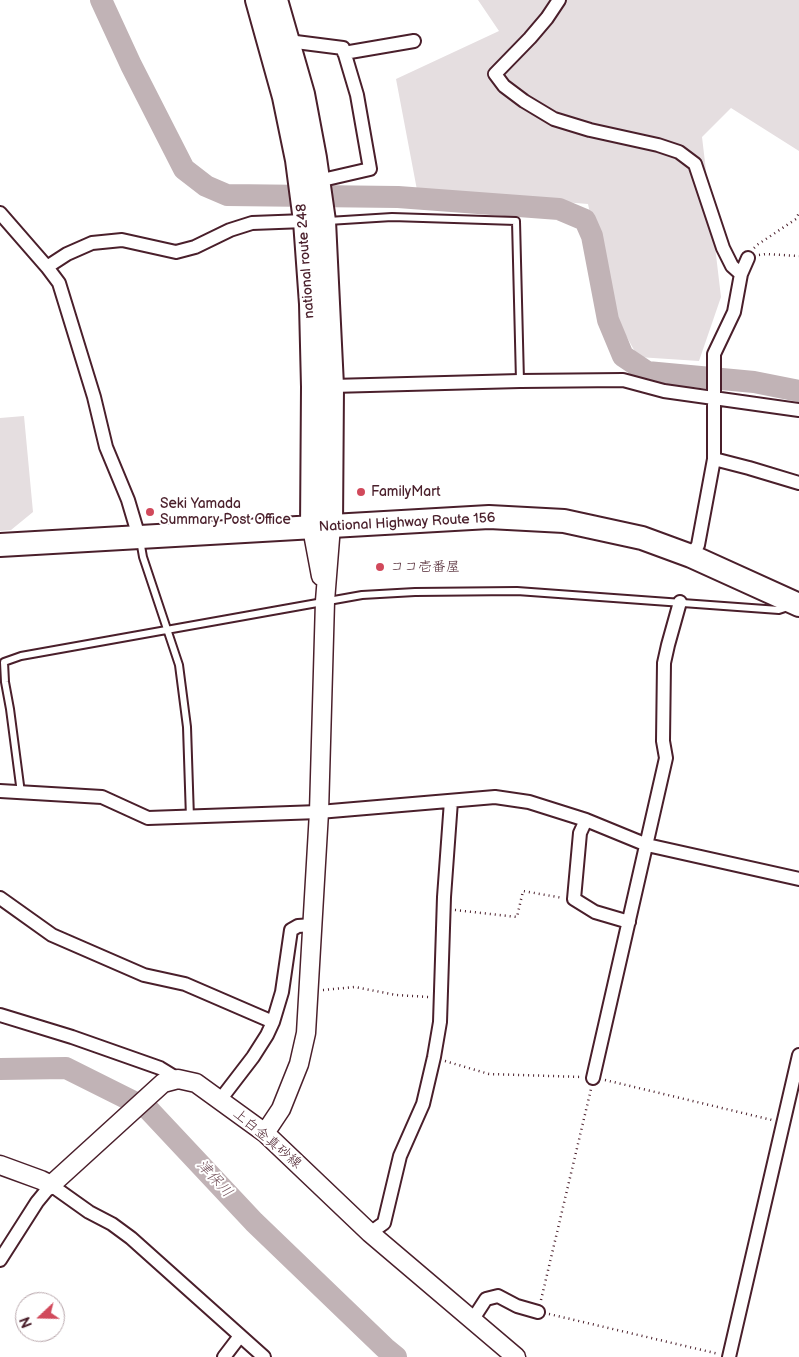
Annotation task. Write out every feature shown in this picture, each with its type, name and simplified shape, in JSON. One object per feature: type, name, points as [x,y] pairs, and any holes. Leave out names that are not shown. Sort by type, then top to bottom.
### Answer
[{"type":"highway","name":"national route 248","points":[[257,0],[284,97],[296,160],[314,221],[332,386],[321,527]]},
{"type":"highway","name":"national route 248","points":[[276,0],[303,94],[318,181],[314,221],[311,304],[313,387],[321,527]]},
{"type":"highway","name":"National Highway Route 156","points":[[0,544],[490,517],[564,521],[642,538],[691,556],[798,604]]},
{"type":"main road","points":[[265,1133],[281,1109],[299,1064],[306,1033],[319,812],[325,601],[321,527]]},
{"type":"main road","points":[[0,1165],[41,1180],[54,1182],[171,1081]]},
{"type":"main road","name":"上白金真砂線","points":[[171,1081],[196,1083],[265,1133],[370,1233],[516,1357]]},
{"type":"street","points":[[559,0],[530,38],[495,74],[504,86],[524,102],[554,119],[590,130],[665,147],[679,152],[695,164],[722,248],[732,266],[740,274]]},
{"type":"street","points":[[288,41],[343,48],[357,95],[370,169],[318,181]]},
{"type":"street","points":[[344,53],[414,41]]},
{"type":"street","points":[[0,213],[47,267],[59,284],[94,397],[106,447],[128,500],[139,537]]},
{"type":"street","points":[[47,267],[67,254],[92,243],[122,240],[176,252],[195,247],[230,230],[252,223],[314,221]]},
{"type":"street","points":[[691,556],[698,545],[714,459],[714,354],[734,312],[740,274],[748,258]]},
{"type":"street","points":[[332,386],[623,380],[664,391],[714,395],[799,410]]},
{"type":"street","points":[[714,459],[799,483]]},
{"type":"street","points":[[593,1078],[666,758],[663,741],[664,663],[680,602]]},
{"type":"street","points":[[0,791],[102,798],[148,818],[319,812],[495,797],[529,802],[586,820],[647,845],[799,878]]},
{"type":"street","points":[[370,1233],[384,1222],[400,1156],[423,1104],[434,1057],[440,1022],[444,910],[451,801]]},
{"type":"street","points":[[586,820],[580,833],[574,899],[595,912],[629,922]]},
{"type":"street","points":[[0,898],[52,935],[144,975],[185,984],[273,1022]]},
{"type":"street","points":[[220,1100],[253,1057],[273,1022],[282,992],[291,930],[298,926],[313,926]]},
{"type":"street","points":[[0,1015],[72,1036],[160,1068],[171,1081]]},
{"type":"street","points":[[729,1357],[799,1055]]},
{"type":"street","points":[[0,1260],[37,1202],[54,1182],[89,1212],[112,1224],[131,1238],[264,1357]]},
{"type":"street","points":[[473,1319],[486,1299],[498,1296],[517,1306],[538,1312]]},
{"type":"street","points":[[224,1357],[240,1336]]},
{"type":"lane","points":[[314,221],[392,217],[516,220],[520,381]]},
{"type":"lane","points":[[139,537],[143,557],[169,630],[179,665],[187,727],[190,818]]},
{"type":"lane","points":[[21,792],[5,682],[4,662],[21,656],[362,595],[415,592],[517,591],[779,610],[798,604]]},
{"type":"path","points":[[748,258],[757,245],[796,219],[799,213]]},
{"type":"path","points":[[748,258],[766,254],[799,256]]},
{"type":"path","points":[[444,910],[517,917],[523,891],[574,899]]},
{"type":"path","points":[[309,991],[355,987],[396,995],[441,998]]},
{"type":"path","points":[[434,1057],[489,1074],[593,1078],[784,1122]]},
{"type":"path","points":[[593,1078],[538,1312],[729,1357]]},
{"type":"shaded area","points":[[478,0],[799,0],[799,151],[731,108],[702,137],[721,297],[699,361],[638,357],[611,309],[588,204],[417,190],[396,79],[499,31]]},
{"type":"shaded area","points":[[24,416],[33,512],[11,530],[0,531],[0,418]]},
{"type":"waterway","points":[[101,0],[131,65],[184,169],[206,186],[227,195],[398,197],[559,209],[585,220],[592,236],[608,320],[623,356],[647,372],[754,382],[799,391]]},
{"type":"waterway","name":"津保川","points":[[0,1069],[66,1068],[148,1109],[254,1222],[396,1357]]},
{"type":"place","name":"FamilyMart","points":[[361,492]]},
{"type":"place","name":"Seki Yamada Summary Post Office","points":[[150,512]]},
{"type":"place","name":"ココ壱番屋","points":[[380,567]]}]
